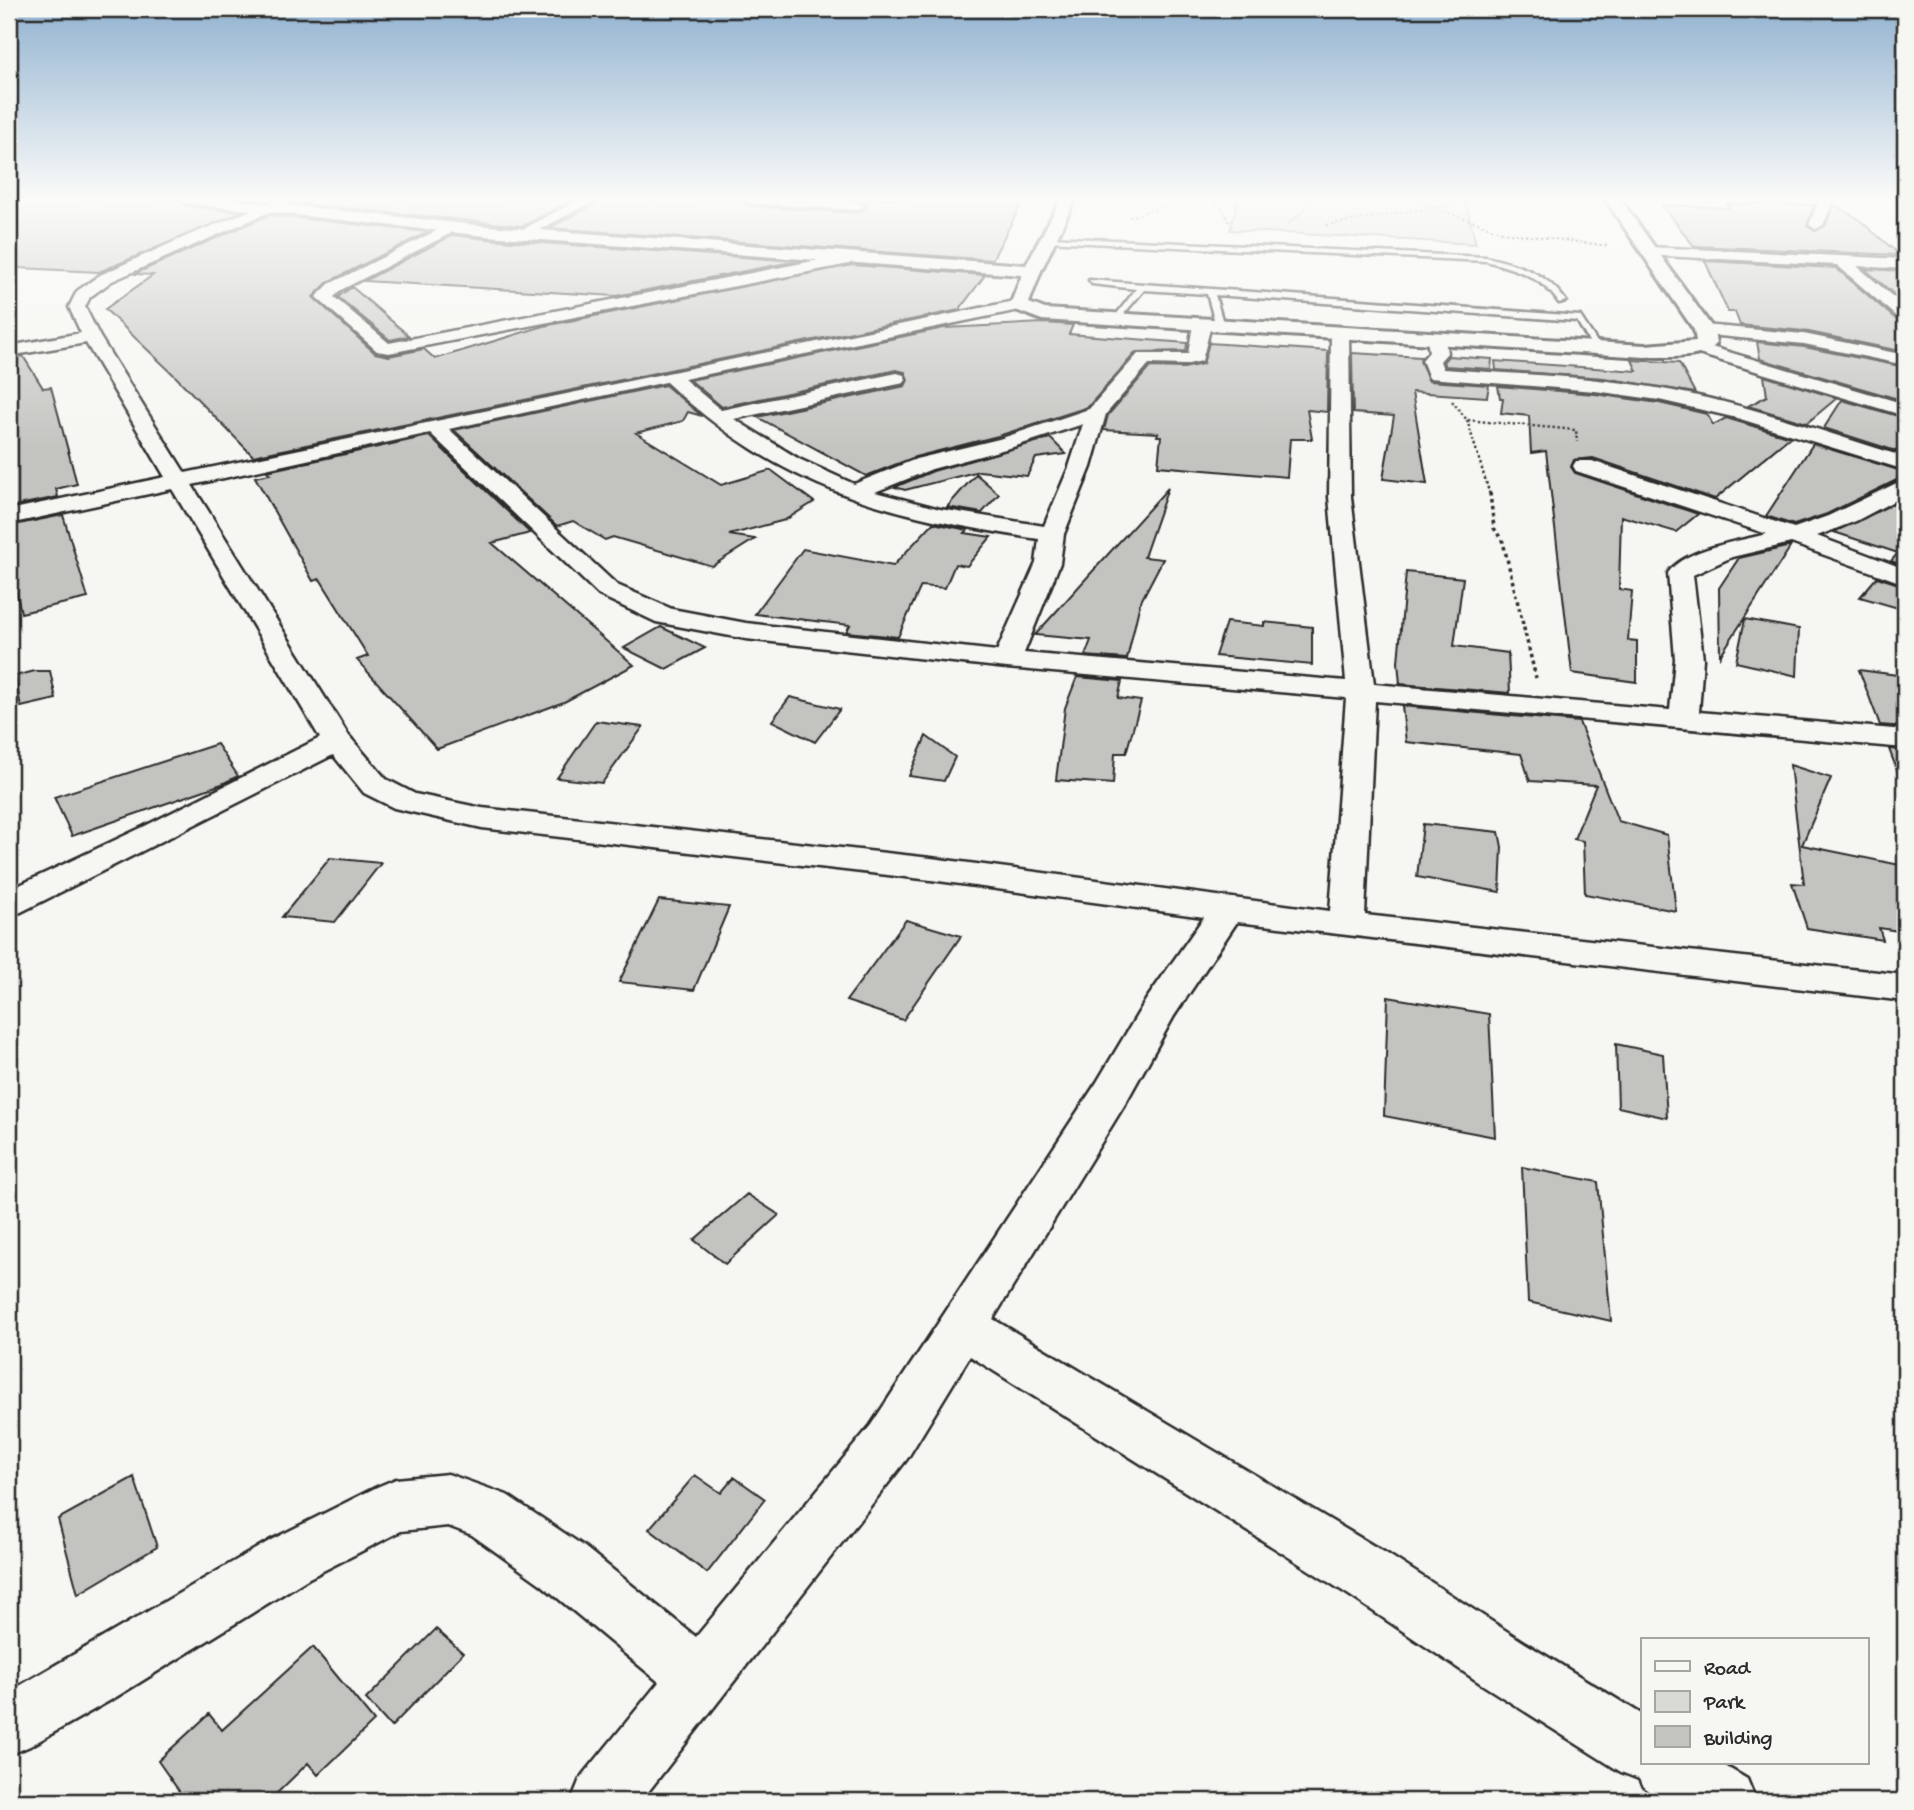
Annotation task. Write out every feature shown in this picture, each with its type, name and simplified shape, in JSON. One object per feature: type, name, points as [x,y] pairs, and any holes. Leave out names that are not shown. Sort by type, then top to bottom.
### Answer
[{"type":"main road","points":[[1027,283],[1018,306],[1042,314],[1665,352],[1701,339],[1668,283]]},
{"type":"street","points":[[98,283],[83,294],[77,307],[91,337],[337,741],[375,786],[405,802],[482,818],[931,869],[1347,925],[1623,954],[1905,988]]},
{"type":"street","points":[[342,283],[324,297],[383,347],[389,348],[723,283]]},
{"type":"street","points":[[1868,283],[1905,315]]},
{"type":"street","points":[[9,517],[670,376],[1018,306]]},
{"type":"street","points":[[1007,660],[1048,563],[1052,534],[1080,467],[1096,413],[1144,358],[1184,360],[1196,357],[1211,325]]},
{"type":"street","points":[[1340,333],[1340,497],[1361,690],[1347,925]]},
{"type":"street","points":[[9,351],[91,337]]},
{"type":"street","points":[[1436,339],[1438,353],[1431,360],[1436,374],[1618,388],[1689,400],[1762,419],[1905,464]]},
{"type":"street","points":[[1701,339],[1804,339],[1905,360]]},
{"type":"street","points":[[1701,339],[1905,410]]},
{"type":"street","points":[[670,376],[717,417],[787,461],[855,492],[915,509],[1052,534]]},
{"type":"street","points":[[717,417],[897,379]]},
{"type":"street","points":[[855,492],[923,464],[1006,443],[1096,413]]},
{"type":"street","points":[[435,427],[608,590],[665,616],[747,631],[1007,660],[1905,738]]},
{"type":"street","points":[[1584,466],[1792,535],[1905,577]]},
{"type":"street","points":[[1684,718],[1689,659],[1680,573],[1686,567],[1712,557],[1818,528],[1905,486]]},
{"type":"street","points":[[9,904],[155,834],[337,741]]},
{"type":"street","points":[[602,1801],[889,1442],[1111,1093],[1159,1009],[1228,909]]},
{"type":"street","points":[[963,1325],[1369,1575],[1504,1664],[1641,1749]]},
{"type":"street","points":[[9,1725],[290,1559],[396,1504],[447,1500],[488,1514],[562,1565],[700,1678]]},
{"type":"street","points":[[1665,1764],[1725,1801]]},
{"type":"lane","points":[[1107,283],[1580,319],[1597,348]]},
{"type":"lane","points":[[1551,283],[1562,300]]},
{"type":"lane","points":[[1117,319],[1142,287]]},
{"type":"lane","points":[[1210,292],[1211,325]]},
{"type":"path","points":[[1436,374],[1467,420],[1491,497],[1494,528],[1503,542],[1543,706]]},
{"type":"path","points":[[1467,420],[1576,430],[1577,446],[1584,466]]},
{"type":"building","points":[[141,283],[327,283],[313,297],[375,353],[389,356],[424,349],[435,359],[544,326],[759,283],[979,283],[959,310],[253,456],[105,309]]},
{"type":"building","points":[[405,283],[681,283],[616,296]]},
{"type":"building","points":[[1715,283],[1854,283],[1905,327],[1905,352],[1804,331],[1740,325],[1735,312],[1728,312]]},
{"type":"building","points":[[1882,283],[1905,283],[1905,304]]},
{"type":"building","points":[[352,287],[409,336],[390,340],[338,297]]},
{"type":"building","points":[[1044,323],[1073,325],[1069,334],[1187,343],[1186,351],[1136,352],[1088,407],[998,436],[915,457],[866,476],[757,417],[905,386],[908,380],[905,372],[896,370],[722,407],[690,380],[944,328]]},
{"type":"building","points":[[1757,342],[1804,347],[1905,367],[1905,401],[1760,359]]},
{"type":"building","points":[[1209,343],[1328,351],[1327,412],[1307,410],[1312,439],[1290,439],[1287,477],[1158,466],[1161,436],[1157,436],[1158,433],[1104,430],[1108,415],[1150,367],[1184,368],[1203,364]]},
{"type":"building","points":[[1352,353],[1421,357],[1420,361],[1429,381],[1489,385],[1487,397],[1412,392],[1427,484],[1383,479],[1394,416],[1353,413]]},
{"type":"building","points":[[23,356],[43,388],[51,387],[77,484],[56,489],[58,497],[9,507],[9,358]]},
{"type":"building","points":[[1448,356],[1492,359],[1491,369],[1445,366],[1443,362]]},
{"type":"building","points":[[1632,360],[1679,363],[1695,393],[1604,378],[1496,370],[1495,361],[1637,371]]},
{"type":"building","points":[[1764,376],[1837,398],[1807,423],[1748,406],[1767,396]]},
{"type":"building","points":[[665,385],[702,416],[688,412],[683,421],[636,433],[721,485],[771,470],[814,502],[785,520],[729,535],[755,539],[712,566],[613,537],[605,540],[573,521],[557,526],[454,430]]},
{"type":"building","points":[[1498,386],[1595,394],[1659,403],[1707,414],[1713,425],[1726,418],[1790,437],[1715,499],[1593,458],[1574,460],[1571,467],[1575,473],[1698,514],[1676,532],[1621,516],[1619,589],[1632,591],[1628,640],[1637,641],[1637,682],[1572,673],[1546,451],[1531,453],[1529,416],[1501,413],[1503,398],[1500,398]]},
{"type":"building","points":[[1842,400],[1905,418],[1905,454],[1824,428]]},
{"type":"building","points":[[429,436],[530,533],[492,543],[634,665],[564,702],[437,749],[357,660],[368,656],[320,579],[313,581],[255,477],[270,474],[267,471]]},
{"type":"building","points":[[1050,438],[1066,454],[1036,458],[1027,476],[979,471],[905,490],[895,487],[933,471]]},
{"type":"building","points":[[1813,444],[1905,472],[1905,476],[1827,514],[1794,525],[1766,516]]},
{"type":"building","points":[[976,474],[999,494],[982,513],[947,507]]},
{"type":"building","points":[[1168,488],[1144,557],[1163,559],[1140,603],[1127,659],[1085,656],[1091,640],[1035,635]]},
{"type":"building","points":[[1905,498],[1905,566],[1891,561],[1898,553],[1834,532]]},
{"type":"building","points":[[63,515],[88,598],[21,613],[9,556],[9,526]]},
{"type":"building","points":[[933,523],[968,530],[965,533],[991,537],[967,566],[955,564],[945,588],[921,586],[898,637],[846,632],[850,625],[755,614],[803,549],[893,566]]},
{"type":"building","points":[[1791,546],[1720,656],[1719,588],[1739,558]]},
{"type":"building","points":[[1406,572],[1463,578],[1454,646],[1508,653],[1510,693],[1400,684],[1398,662]]},
{"type":"building","points":[[1877,577],[1905,586],[1905,610],[1860,597]]},
{"type":"building","points":[[1745,619],[1799,629],[1797,676],[1736,662]]},
{"type":"building","points":[[1226,622],[1264,626],[1264,622],[1312,627],[1312,665],[1215,656]]},
{"type":"building","points":[[661,627],[705,648],[666,669],[624,648]]},
{"type":"building","points":[[1859,670],[1905,676],[1905,727],[1880,725]]},
{"type":"building","points":[[35,671],[50,671],[56,699],[21,707],[15,676]]},
{"type":"building","points":[[1077,677],[1122,681],[1118,698],[1141,701],[1126,753],[1115,753],[1113,784],[1056,780],[1065,708]]},
{"type":"building","points":[[790,697],[840,709],[815,742],[772,721]]},
{"type":"building","points":[[1402,706],[1579,722],[1618,821],[1667,835],[1676,911],[1585,894],[1583,841],[1574,839],[1596,785],[1530,781],[1521,754],[1406,742]]},
{"type":"building","points":[[596,721],[643,727],[602,783],[557,778]]},
{"type":"building","points":[[926,736],[955,757],[944,781],[909,776]]},
{"type":"building","points":[[217,744],[238,776],[72,836],[54,797]]},
{"type":"building","points":[[1889,749],[1905,750],[1905,782],[1902,783]]},
{"type":"building","points":[[1790,765],[1831,778],[1802,845],[1905,866],[1905,932],[1879,928],[1883,940],[1807,928],[1792,883],[1804,884]]},
{"type":"building","points":[[1423,824],[1499,832],[1502,847],[1500,892],[1417,877]]},
{"type":"building","points":[[330,858],[381,863],[335,922],[282,917]]},
{"type":"building","points":[[659,900],[729,907],[694,990],[619,982]]},
{"type":"building","points":[[906,920],[961,936],[903,1020],[846,1001]]},
{"type":"building","points":[[1388,997],[1489,1014],[1495,1137],[1384,1116]]},
{"type":"building","points":[[1616,1044],[1663,1054],[1667,1118],[1618,1107]]},
{"type":"building","points":[[1522,1167],[1598,1182],[1611,1321],[1528,1302]]},
{"type":"building","points":[[747,1194],[779,1215],[725,1264],[694,1240]]},
{"type":"building","points":[[695,1475],[721,1493],[734,1477],[765,1499],[707,1573],[649,1529]]},
{"type":"building","points":[[134,1477],[157,1547],[78,1594],[58,1519]]},
{"type":"building","points":[[436,1629],[463,1653],[391,1727],[366,1699]]},
{"type":"building","points":[[313,1647],[374,1721],[318,1775],[308,1763],[269,1801],[186,1801],[158,1761],[209,1714],[222,1730]]}]
